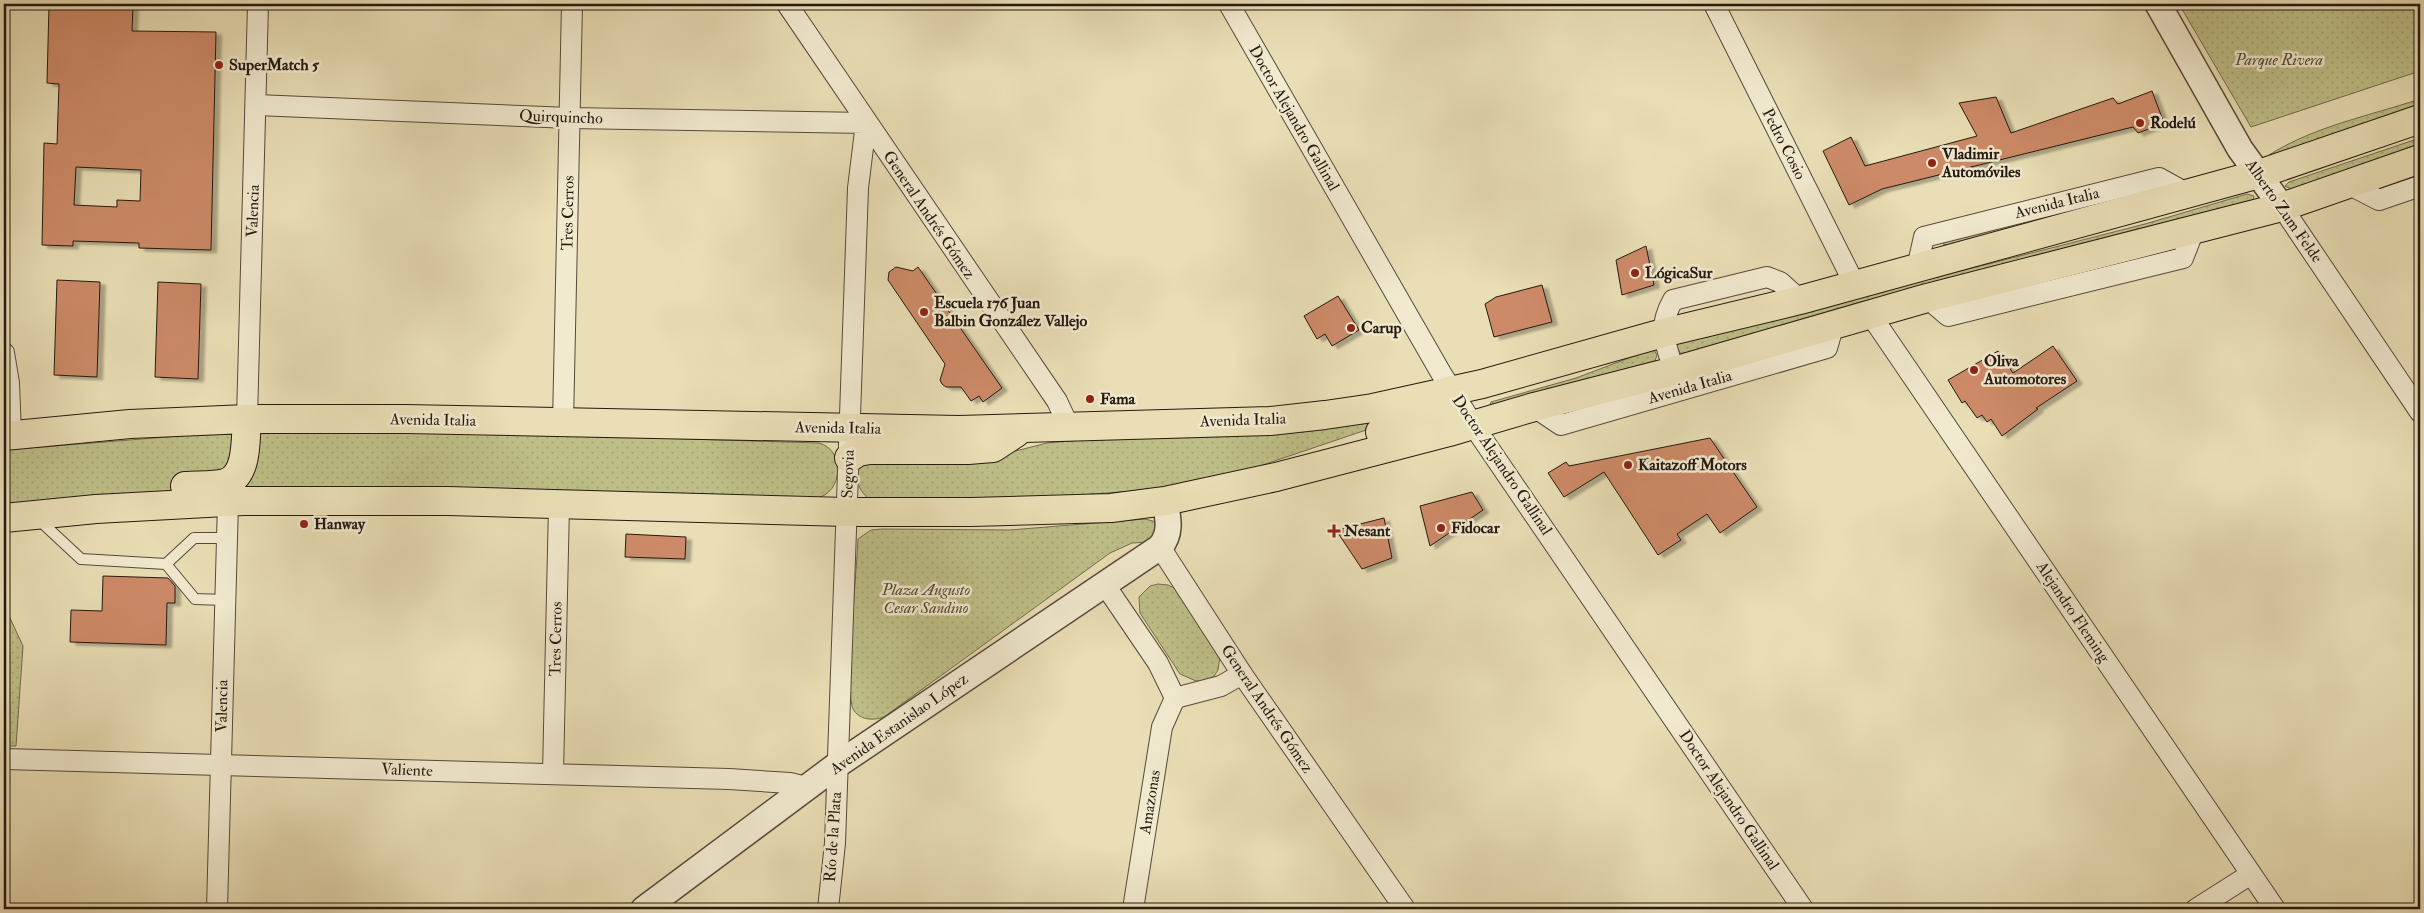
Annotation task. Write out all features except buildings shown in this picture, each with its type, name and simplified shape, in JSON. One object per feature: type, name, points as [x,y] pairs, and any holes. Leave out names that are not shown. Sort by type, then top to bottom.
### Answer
[{"type":"main road","name":"Avenida Italia","points":[[7,436],[130,424],[247,419],[405,419],[850,429],[1069,428],[1279,420],[1373,408],[1452,390],[1621,346],[1663,333],[1800,300],[2188,194],[2259,174],[2420,119]]},
{"type":"main road","name":"Avenida Italia","points":[[4,518],[96,509],[228,502],[448,501],[847,512],[1056,511],[1111,508],[1166,501],[1276,477],[1674,371],[1927,298],[2282,207],[2420,159]]},
{"type":"main road","points":[[1473,425],[1479,406],[1487,399],[1574,375],[1612,357],[1621,346]]},
{"type":"main road","points":[[1276,477],[1319,453],[1437,414],[1447,408],[1452,399],[1452,390]]},
{"type":"main road","points":[[96,509],[138,489],[226,483],[234,476],[243,459],[247,419]]},
{"type":"main road","points":[[849,458],[858,452],[870,450],[968,450],[994,448],[1024,428]]},
{"type":"street","name":"Valencia","points":[[247,419],[258,4]]},
{"type":"street","name":"Tres Cerros","points":[[563,423],[572,4]]},
{"type":"street","name":"General Andrés Gómez","points":[[787,4],[1056,401],[1069,428]]},
{"type":"street","name":"Doctor Alejandro Gallinal","points":[[1228,4],[1473,425],[1803,909]]},
{"type":"street","name":"Pedro Cosio","points":[[1714,4],[1855,284]]},
{"type":"street","name":"Alberto Zum Felde","points":[[2158,4],[2240,149],[2282,207],[2420,412]]},
{"type":"street","name":"Quirquincho","points":[[256,105],[570,118],[866,123]]},
{"type":"street","name":"Segovia","points":[[837,766],[858,188],[866,123]]},
{"type":"street","points":[[2348,184],[2379,200],[2420,186]]},
{"type":"street","name":"Alejandro Fleming","points":[[1870,314],[2275,909]]},
{"type":"street","name":"Avenida Italia","points":[[1534,407],[1560,425],[1827,348],[1834,324]]},
{"type":"street","name":"Avenida Italia","points":[[1663,333],[1674,371]]},
{"type":"street","points":[[4,353],[9,383],[7,436]]},
{"type":"street","points":[[1160,548],[1166,540],[1169,530],[1166,501]]},
{"type":"street","name":"Valencia","points":[[218,909],[220,764],[228,502]]},
{"type":"street","name":"Tres Cerros","points":[[552,774],[559,505]]},
{"type":"street","name":"General Andrés Gómez","points":[[1160,548],[1242,674],[1404,909]]},
{"type":"street","name":"Avenida Estanislao López","points":[[644,909],[810,788],[837,766],[1160,548]]},
{"type":"street","points":[[1105,585],[1158,663],[1175,698],[1221,686],[1242,674]]},
{"type":"street","name":"Amazonas","points":[[1133,909],[1162,727],[1175,698]]},
{"type":"street","name":"Valiente","points":[[4,759],[552,774],[773,782],[810,788]]},
{"type":"street","name":"Río de la Plata","points":[[828,909],[836,844],[837,766]]},
{"type":"street","points":[[2196,909],[2251,874]]},
{"type":"lane","points":[[33,514],[81,559],[166,564],[194,538],[226,538]]},
{"type":"lane","points":[[166,564],[195,599],[225,600]]},
{"type":"green space","name":"Parque Rivera","points":[[2179,4],[2420,4],[2420,71],[2251,127]]},
{"type":"green space","points":[[2420,99],[2420,108],[2272,157],[2269,155],[2305,136],[2343,122]]},
{"type":"green space","points":[[2420,138],[2420,145],[2291,189],[2285,186],[2289,182]]},
{"type":"green space","points":[[2150,187],[2150,193],[1948,245],[1943,244],[1943,242]]},
{"type":"green space","points":[[2247,194],[2254,196],[2253,202],[1860,302],[1681,354],[1675,344],[2145,224]]},
{"type":"green space","points":[[1654,350],[1657,355],[1655,361],[1490,405],[1491,402],[1576,378]]},
{"type":"green space","points":[[1409,410],[1372,428],[1245,471],[1159,489],[1016,500],[869,499],[862,492],[858,480],[859,465],[863,462],[996,456],[1047,443]]},
{"type":"green space","points":[[354,432],[557,435],[819,443],[828,447],[834,454],[838,472],[832,489],[825,495],[816,498],[477,488],[273,487],[172,492],[4,506],[4,450],[192,435]]},
{"type":"green space","name":"Plaza Augusto Cesar Sandino","points":[[1145,519],[1153,521],[1158,525],[1151,542],[1132,543],[1110,553],[884,717],[867,719],[856,713],[853,709],[850,680],[858,539],[871,530],[1010,530]]},
{"type":"green space","points":[[1158,584],[1168,585],[1176,589],[1220,656],[1218,670],[1214,676],[1206,681],[1196,681],[1180,674],[1140,613],[1139,597],[1150,586]]},
{"type":"green space","points":[[4,605],[23,646],[16,746],[4,746]]},
{"type":"place","name":"SuperMatch 5","points":[[219,65]]},
{"type":"place","name":"Rodelú","points":[[2140,123]]},
{"type":"place","name":"Vladimir Automóviles","points":[[1932,163]]},
{"type":"place","name":"LógicaSur","points":[[1635,273]]},
{"type":"place","name":"Escuela 176 Juan Balbin González Vallejo","points":[[924,312]]},
{"type":"place","name":"Carup","points":[[1351,328]]},
{"type":"place","name":"Oliva Automotores","points":[[1974,370]]},
{"type":"place","name":"Fama","points":[[1090,399]]},
{"type":"place","name":"Kaitazoff Motors","points":[[1628,465]]},
{"type":"place","name":"Hanway","points":[[304,524]]},
{"type":"place","name":"Fidocar","points":[[1441,528]]},
{"type":"place","name":"Nesant","points":[[1334,531]]}]
